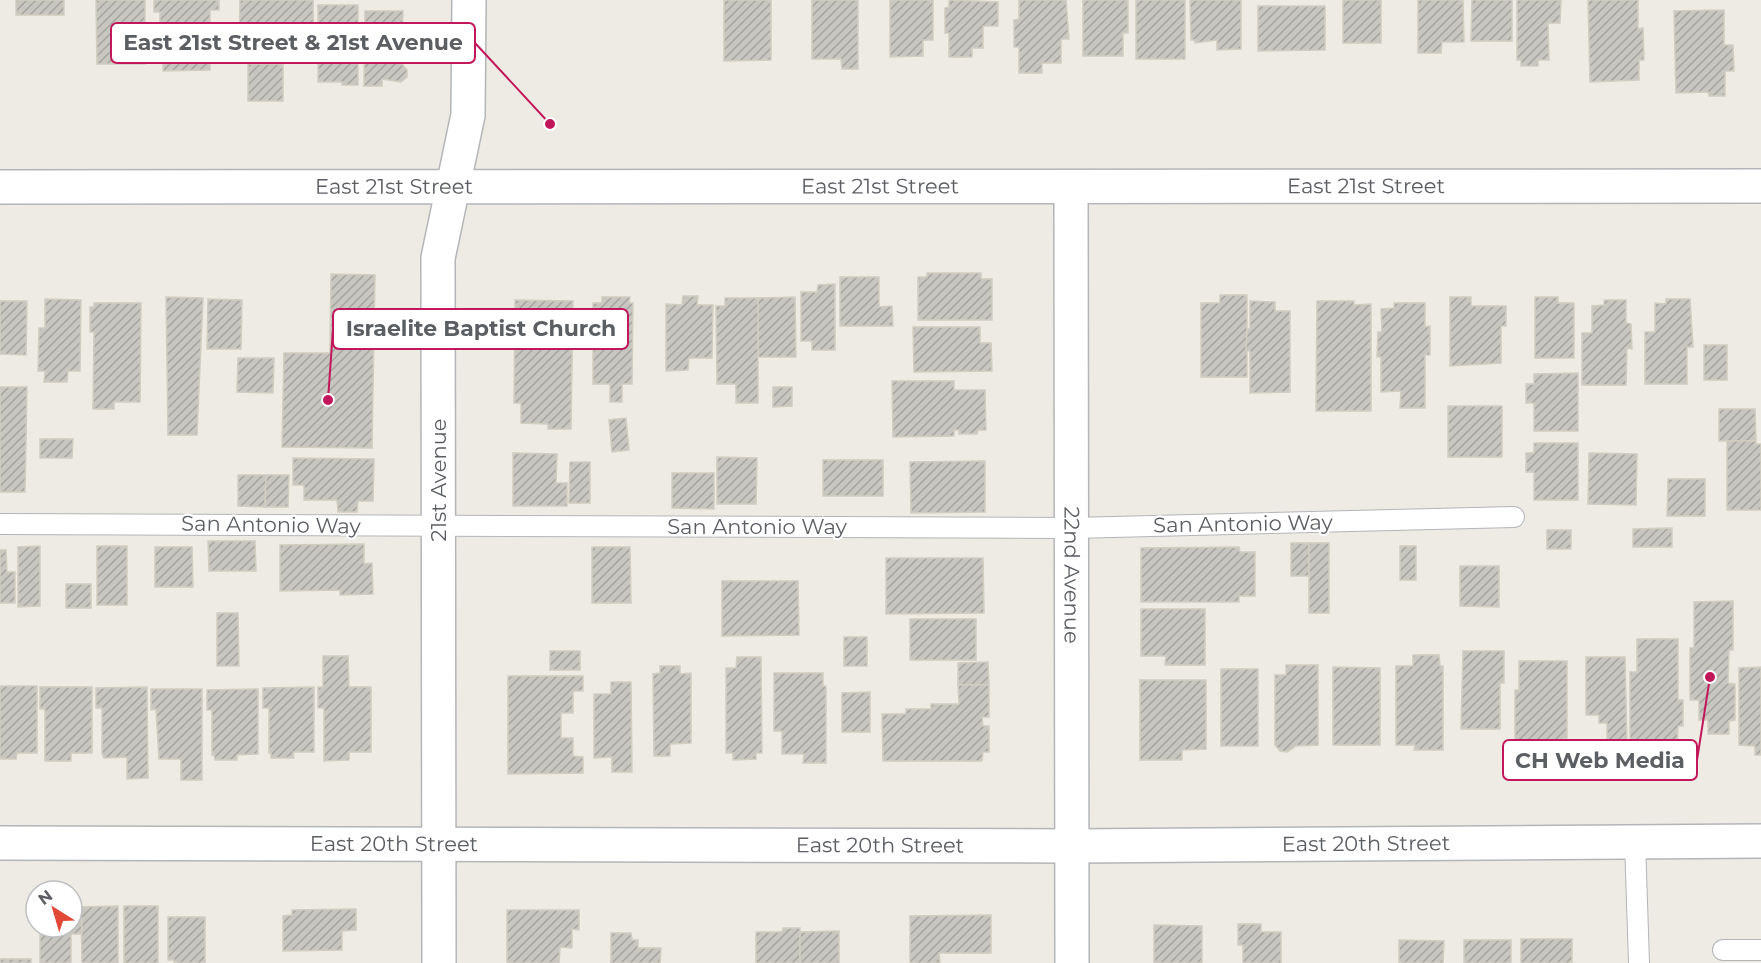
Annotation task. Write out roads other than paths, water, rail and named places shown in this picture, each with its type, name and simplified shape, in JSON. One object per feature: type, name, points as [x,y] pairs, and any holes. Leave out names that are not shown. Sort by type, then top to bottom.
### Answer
[{"type":"street","name":"21st Avenue","points":[[439,963],[438,258],[468,116],[469,0]]},
{"type":"street","name":"East 21st Street","points":[[0,187],[1761,186]]},
{"type":"street","name":"22nd Avenue","points":[[1071,187],[1074,846],[1072,963]]},
{"type":"street","name":"East 20th Street","points":[[0,843],[1074,846],[1761,841]]},
{"type":"lane","name":"San Antonio Way","points":[[0,524],[1073,528],[1514,517]]},
{"type":"lane","points":[[1635,841],[1639,963]]},
{"type":"lane","points":[[1723,950],[1761,950]]},
{"type":"place","name":"East 21st Street & 21st Avenue","points":[[550,124]]},
{"type":"place","name":"Israelite Baptist Church","points":[[328,400]]},
{"type":"place","name":"CH Web Media","points":[[1710,677]]}]
